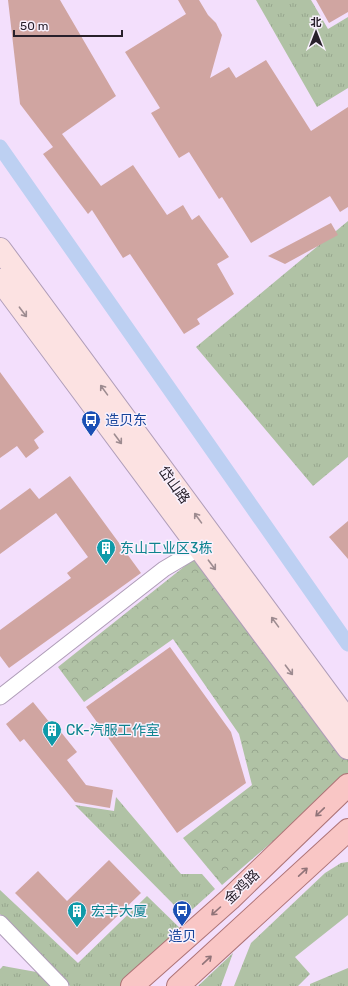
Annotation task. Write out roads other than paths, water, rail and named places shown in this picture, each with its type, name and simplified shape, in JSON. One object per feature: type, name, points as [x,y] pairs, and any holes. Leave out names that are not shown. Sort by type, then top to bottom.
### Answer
[{"type":"main road","name":"金鸡路","points":[[132,986],[230,899],[348,785]]},
{"type":"main road","name":"金鸡路","points":[[178,986],[348,830]]},
{"type":"street","name":"岱山路","points":[[3,265],[207,544],[348,748]]},
{"type":"street","name":"岱山路","points":[[207,544],[348,721]]},
{"type":"street","points":[[0,697],[164,569],[207,544]]},
{"type":"street","points":[[0,923],[61,986]]},
{"type":"waterway","points":[[0,147],[348,644]]},
{"type":"place","name":"造贝东","points":[[91,437]]},
{"type":"place","name":"东山工业区3栋","points":[[106,565]]},
{"type":"place","name":"CK-汽服工作室","points":[[52,747]]},
{"type":"place","name":"造贝","points":[[182,927]]},
{"type":"place","name":"宏丰大厦","points":[[77,928]]}]
